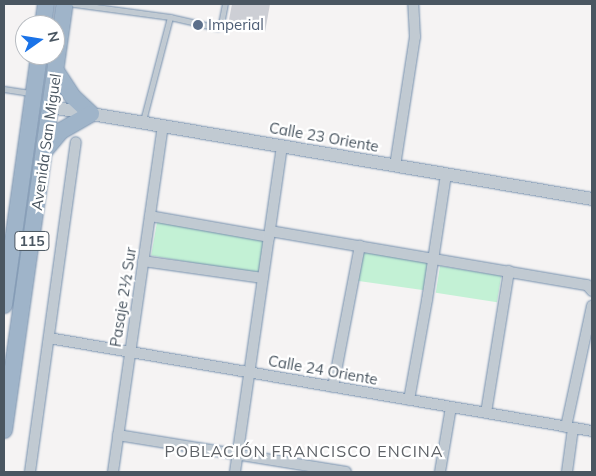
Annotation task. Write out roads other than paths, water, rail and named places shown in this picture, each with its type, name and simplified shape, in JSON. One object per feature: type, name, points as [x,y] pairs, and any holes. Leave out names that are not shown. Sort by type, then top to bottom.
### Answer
[{"type":"highway","name":"Avenida San Miguel","points":[[4,430],[66,4]]},
{"type":"highway","name":"Avenida San Miguel","points":[[4,305],[8,244],[28,134],[37,65]]},
{"type":"highway","points":[[45,150],[62,131],[91,114],[72,96],[56,71]]},
{"type":"highway","points":[[28,134],[42,115],[51,107],[34,86]]},
{"type":"street","points":[[395,166],[415,37],[414,4]]},
{"type":"street","name":"Calle 23 Oriente","points":[[51,107],[592,199]]},
{"type":"street","name":"Pasaje 2½ Sur","points":[[113,472],[163,126]]},
{"type":"street","name":"Avenida San Miguel","points":[[30,472],[76,142]]},
{"type":"street","points":[[235,472],[282,146]]},
{"type":"street","points":[[409,400],[434,258],[446,174]]},
{"type":"street","points":[[150,216],[434,258],[587,285],[592,290]]},
{"type":"street","points":[[333,387],[360,246]]},
{"type":"street","points":[[143,261],[263,278]]},
{"type":"street","points":[[486,413],[509,271]]},
{"type":"street","points":[[567,472],[570,427],[590,327],[592,306]]},
{"type":"street","name":"Calle 24 Oriente","points":[[49,338],[592,431]]},
{"type":"street","points":[[440,472],[451,407]]},
{"type":"street","points":[[118,435],[238,454],[326,471],[346,472]]},
{"type":"lane","points":[[74,4],[112,6],[218,28],[221,24],[225,4]]},
{"type":"lane","points":[[143,122],[170,17]]},
{"type":"lane","points":[[4,89],[34,86]]},
{"type":"place","name":"Imperial","points":[[198,25]]},
{"type":"district","name":"POBLACIÓN FRANCISCO ENCINA","points":[[304,451]]}]
